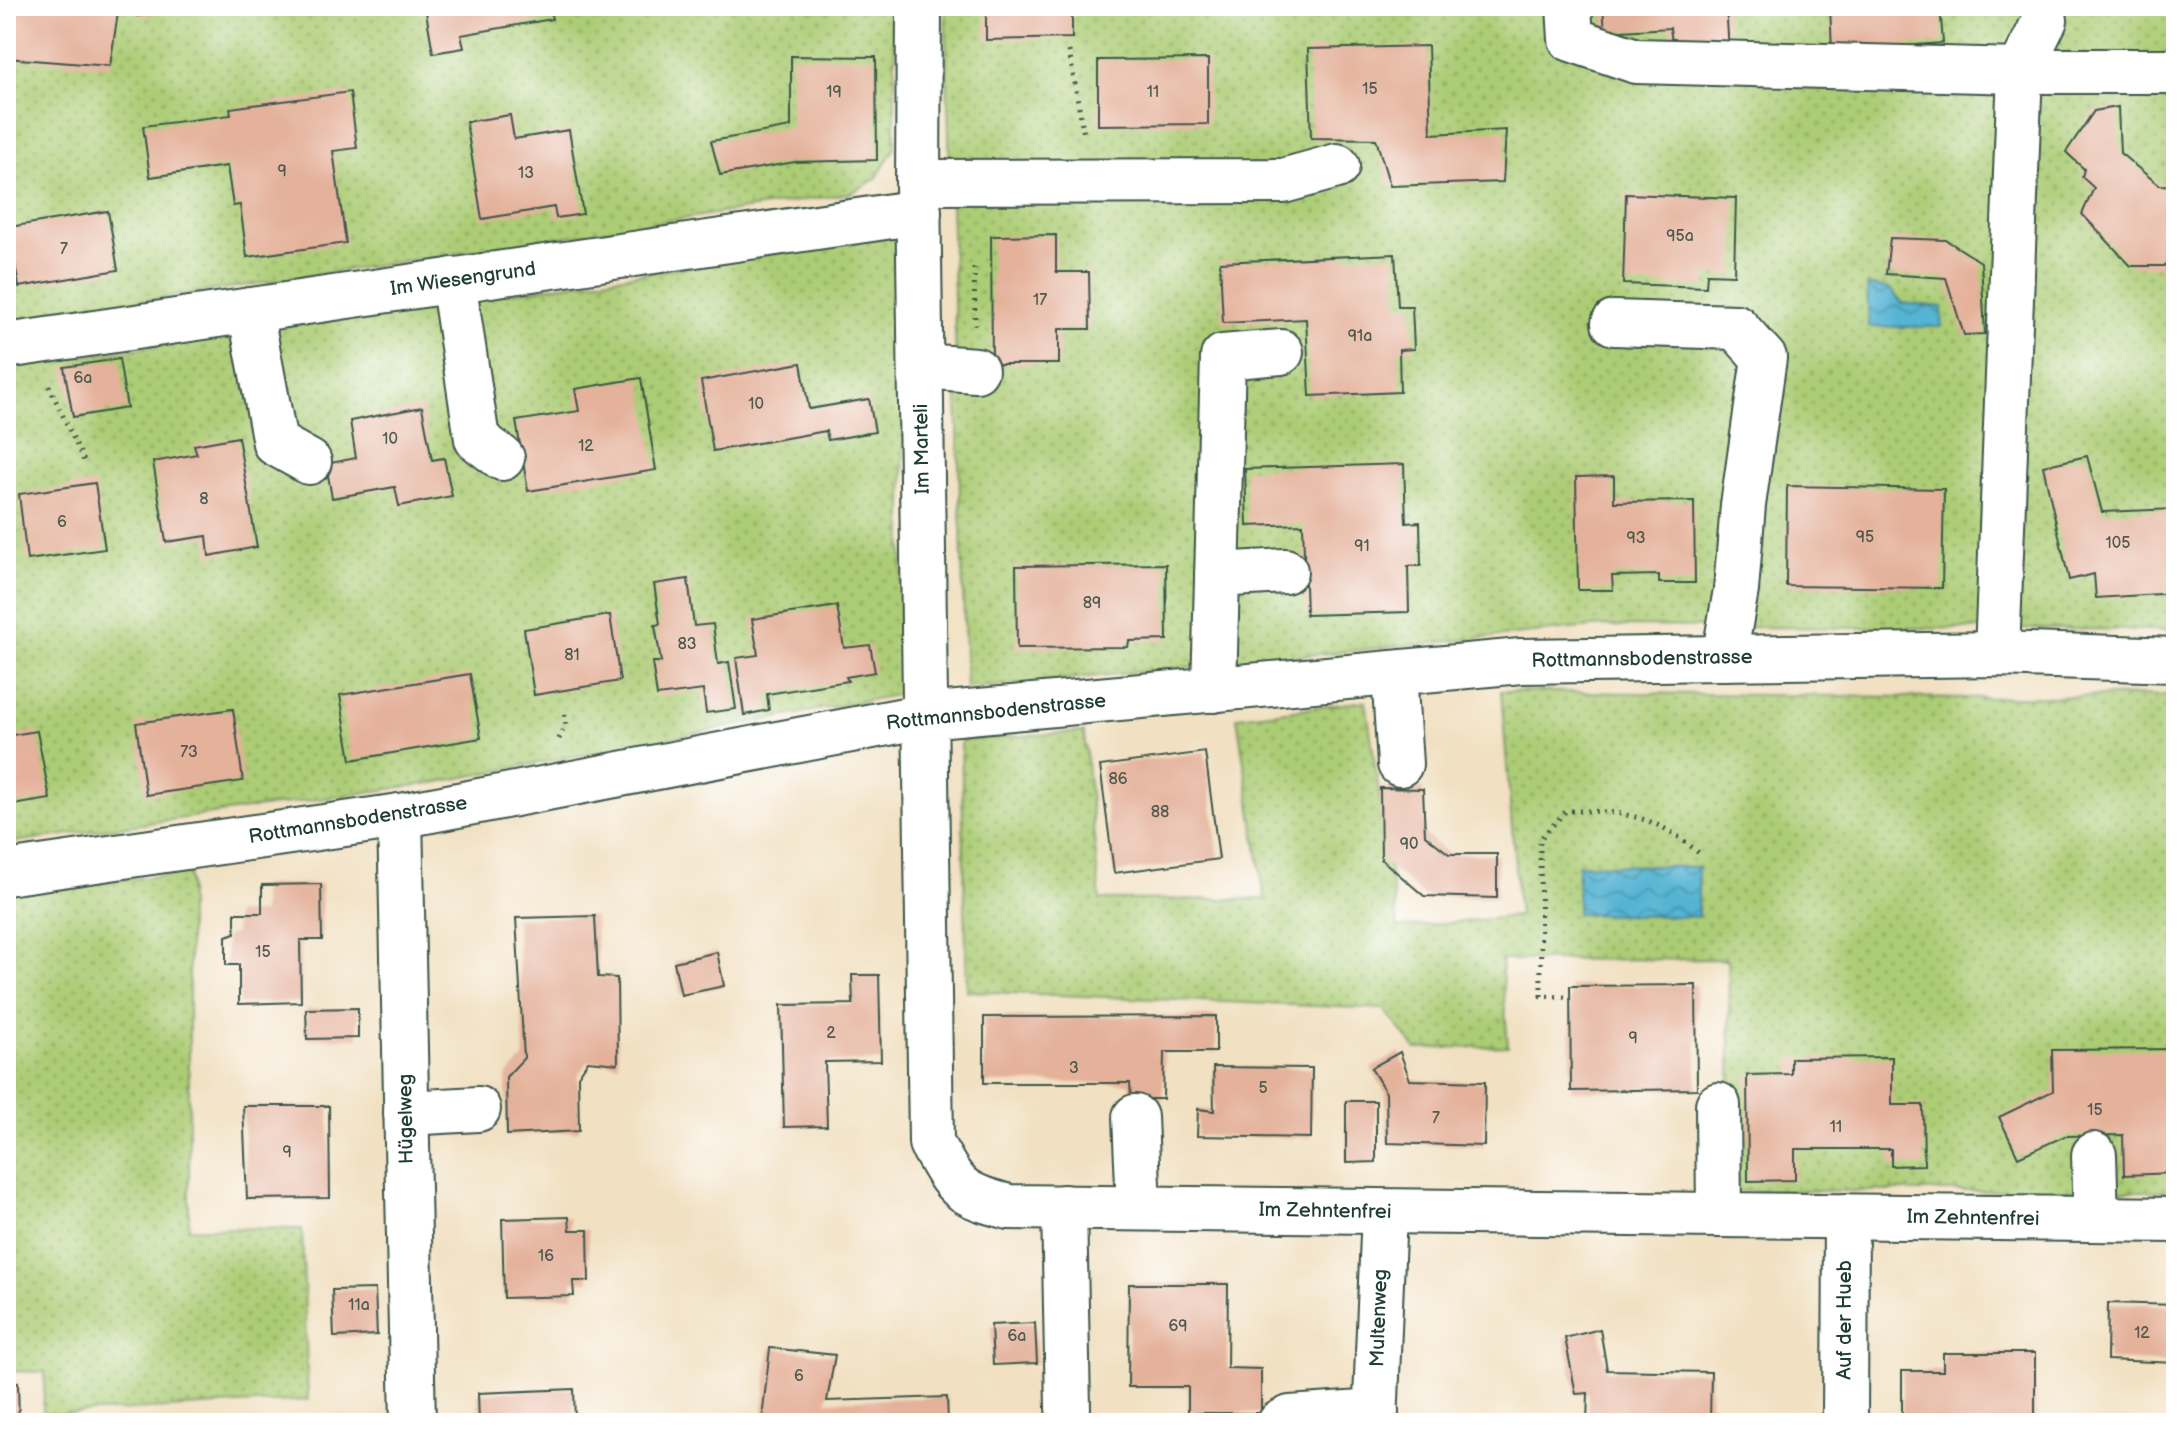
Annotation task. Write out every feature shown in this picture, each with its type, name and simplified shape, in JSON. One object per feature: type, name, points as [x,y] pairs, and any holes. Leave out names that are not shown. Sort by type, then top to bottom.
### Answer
[{"type":"street","name":"Im Marteli","points":[[919,6],[925,716]]},
{"type":"street","points":[[1569,6],[1571,39],[1636,61],[2020,71],[2176,71]]},
{"type":"street","points":[[1997,654],[2020,71],[2045,20]]},
{"type":"street","points":[[919,197],[1283,181],[1337,166]]},
{"type":"street","name":"Im Wiesengrund","points":[[17,344],[453,280],[919,197]]},
{"type":"street","points":[[453,280],[477,439],[502,458]]},
{"type":"street","points":[[250,310],[275,443],[309,462]]},
{"type":"street","points":[[1614,323],[1736,327],[1764,358],[1743,505],[1736,590],[1724,658]]},
{"type":"street","points":[[1214,690],[1223,357],[1281,352]]},
{"type":"street","points":[[921,366],[976,370]]},
{"type":"street","points":[[1217,575],[1285,571]]},
{"type":"street","name":"Rottmannsbodenstrasse","points":[[6,873],[400,816],[925,716],[1521,661],[1997,654],[2176,660]]},
{"type":"street","points":[[1394,673],[1400,764]]},
{"type":"street","name":"Im Zehntenfrei","points":[[925,716],[931,1143],[952,1181],[974,1198],[1009,1207],[2176,1220]]},
{"type":"street","name":"Hügelweg","points":[[400,816],[413,1423]]},
{"type":"street","points":[[1718,1105],[1719,1215]]},
{"type":"street","points":[[406,1113],[478,1109]]},
{"type":"street","points":[[1135,1117],[1139,1208]]},
{"type":"street","points":[[2094,1155],[2096,1219]]},
{"type":"street","points":[[1064,1207],[1068,1408]]},
{"type":"street","name":"Multenweg","points":[[1375,1418],[1384,1212]]},
{"type":"street","name":"Auf der Hueb","points":[[1845,1423],[1846,1216]]},
{"type":"street","points":[[1280,1423],[1290,1418],[1375,1418]]},
{"type":"path","points":[[1069,51],[1086,144]]},
{"type":"path","points":[[17,344],[84,461]]},
{"type":"path","points":[[1565,997],[1541,996],[1540,839],[1566,811],[1610,810],[1649,821],[1681,837],[1702,856]]},
{"type":"green space","points":[[6,6],[895,6],[895,147],[876,179],[851,193],[6,322]]},
{"type":"green space","points":[[945,6],[2176,6],[2176,630],[1603,626],[966,689]]},
{"type":"green space","points":[[906,234],[901,694],[439,782],[6,843],[6,368]]},
{"type":"green space","points":[[1501,691],[1970,698],[2176,695],[2176,1191],[1733,1191],[1728,959],[1501,960],[1508,1046],[1416,1049],[1384,1009],[967,991],[961,740],[1084,732],[1100,900],[1265,899],[1237,717],[1366,701],[1398,928],[1519,916]]},
{"type":"green space","points":[[189,873],[189,1228],[302,1229],[308,1400],[43,1415],[45,1372],[6,1371],[6,892]]},
{"type":"water","points":[[1867,285],[1890,289],[1902,303],[1942,307],[1941,327],[1869,327]]},
{"type":"water","points":[[1578,864],[1698,867],[1698,917],[1577,914]]},
{"type":"building","points":[[6,6],[119,6],[110,66],[6,58]]},
{"type":"building","points":[[137,6],[191,6],[191,8],[138,16]]},
{"type":"building","points":[[425,6],[563,7],[550,10],[552,19],[461,35],[464,48],[433,53]]},
{"type":"building","points":[[986,6],[1072,6],[1072,38],[986,40]]},
{"type":"building","points":[[1603,6],[1726,6],[1729,50],[1673,49],[1670,28],[1605,32]]},
{"type":"building","points":[[1830,6],[1940,6],[1943,43],[1832,51]]},
{"type":"building","points":[[1428,46],[1431,134],[1506,130],[1503,182],[1390,186],[1376,139],[1311,138],[1308,49]]},
{"type":"building","points":[[791,56],[876,57],[877,160],[795,162],[720,175],[711,141],[791,127]]},
{"type":"building","points":[[1208,59],[1208,124],[1098,125],[1098,60]]},
{"type":"building","points":[[350,92],[357,148],[333,151],[346,243],[247,257],[240,205],[233,206],[227,166],[150,177],[143,126],[231,115],[230,108]]},
{"type":"building","points":[[2118,107],[2120,153],[2159,185],[2176,186],[2176,256],[2164,266],[2131,266],[2082,214],[2094,188],[2082,177],[2084,169],[2066,152],[2094,111]]},
{"type":"building","points":[[510,115],[514,139],[569,130],[583,214],[556,218],[554,207],[482,219],[466,122]]},
{"type":"building","points":[[1626,194],[1736,198],[1734,275],[1707,274],[1706,287],[1623,284]]},
{"type":"building","points":[[108,211],[118,270],[19,287],[9,227]]},
{"type":"building","points":[[1056,235],[1056,272],[1089,272],[1090,329],[1059,329],[1059,364],[992,364],[991,236]]},
{"type":"building","points":[[1890,238],[1946,240],[1981,262],[1985,334],[1964,335],[1946,278],[1886,274]]},
{"type":"building","points":[[1395,254],[1398,306],[1412,306],[1414,349],[1399,350],[1400,392],[1310,396],[1306,319],[1223,323],[1220,262]]},
{"type":"building","points":[[119,359],[127,408],[73,417],[64,367]]},
{"type":"building","points":[[801,363],[809,409],[869,399],[875,432],[828,440],[826,431],[713,451],[701,381]]},
{"type":"building","points":[[641,378],[656,470],[528,491],[516,421],[579,411],[575,389]]},
{"type":"building","points":[[422,407],[432,460],[444,458],[452,496],[399,506],[395,487],[332,498],[326,464],[356,458],[350,421]]},
{"type":"building","points":[[238,437],[257,547],[209,556],[207,536],[166,542],[153,462],[197,454],[194,445]]},
{"type":"building","points":[[2087,456],[2102,512],[2176,509],[2176,593],[2096,598],[2094,574],[2069,580],[2043,466]]},
{"type":"building","points":[[1404,464],[1406,523],[1420,522],[1421,566],[1408,566],[1409,612],[1306,615],[1303,524],[1247,526],[1245,469]]},
{"type":"building","points":[[1614,476],[1614,502],[1694,501],[1695,583],[1659,583],[1659,575],[1612,576],[1613,590],[1578,590],[1576,477]]},
{"type":"building","points":[[95,483],[105,549],[27,560],[19,494]]},
{"type":"building","points":[[1787,486],[1944,489],[1942,588],[1786,586]]},
{"type":"building","points":[[1166,564],[1167,640],[1129,641],[1128,647],[1017,648],[1016,566]]},
{"type":"building","points":[[688,579],[694,626],[713,624],[718,664],[729,662],[736,709],[706,713],[703,690],[657,696],[652,662],[661,662],[655,625],[660,624],[654,584]]},
{"type":"building","points":[[837,606],[844,648],[870,645],[875,672],[846,677],[848,681],[767,694],[769,710],[744,715],[736,658],[758,655],[752,619]]},
{"type":"building","points":[[610,615],[620,681],[534,695],[524,629]]},
{"type":"building","points":[[470,674],[481,738],[351,760],[340,695]]},
{"type":"building","points":[[233,709],[243,781],[146,795],[136,723]]},
{"type":"building","points":[[37,731],[50,799],[6,806],[6,736]]},
{"type":"building","points":[[1205,752],[1219,859],[1114,873],[1100,766]]},
{"type":"building","points":[[1380,788],[1423,789],[1425,835],[1449,854],[1497,854],[1497,898],[1424,896],[1381,859]]},
{"type":"building","points":[[321,884],[322,940],[300,940],[301,1002],[239,1004],[239,965],[226,965],[226,936],[235,933],[235,913],[262,913],[262,885]]},
{"type":"building","points":[[595,916],[598,977],[617,978],[618,1064],[588,1061],[578,1076],[579,1131],[507,1135],[506,1077],[524,1058],[516,918]]},
{"type":"building","points":[[717,952],[724,986],[681,995],[674,962]]},
{"type":"building","points":[[852,975],[879,975],[881,1061],[825,1062],[827,1126],[784,1127],[781,1005],[853,1004]]},
{"type":"building","points":[[1696,985],[1697,1089],[1571,1091],[1570,986]]},
{"type":"building","points":[[358,1008],[358,1038],[307,1039],[306,1009]]},
{"type":"building","points":[[1216,1016],[1216,1052],[1164,1052],[1163,1099],[1131,1099],[1130,1083],[984,1083],[984,1017]]},
{"type":"building","points":[[2175,1049],[2176,1173],[2124,1175],[2123,1135],[2065,1136],[2018,1157],[1999,1117],[2053,1091],[2052,1050]]},
{"type":"building","points":[[1400,1052],[1410,1080],[1485,1082],[1484,1146],[1387,1143],[1386,1093],[1371,1068]]},
{"type":"building","points":[[1892,1057],[1892,1105],[1923,1105],[1924,1165],[1891,1166],[1891,1149],[1795,1149],[1795,1180],[1748,1181],[1747,1075],[1791,1074],[1791,1058]]},
{"type":"building","points":[[1213,1067],[1312,1068],[1311,1138],[1197,1136],[1198,1109],[1214,1111]]},
{"type":"building","points":[[1346,1101],[1376,1101],[1376,1162],[1346,1163]]},
{"type":"building","points":[[243,1106],[329,1106],[330,1198],[247,1199]]},
{"type":"building","points":[[569,1217],[570,1230],[588,1230],[589,1281],[573,1281],[574,1296],[504,1298],[502,1219]]},
{"type":"building","points":[[1129,1284],[1228,1284],[1227,1368],[1261,1369],[1261,1413],[1188,1413],[1188,1387],[1128,1387]]},
{"type":"building","points":[[375,1289],[377,1335],[334,1337],[332,1290]]},
{"type":"building","points":[[2108,1303],[2176,1305],[2176,1363],[2107,1360]]},
{"type":"building","points":[[1035,1323],[1037,1363],[993,1365],[991,1325]]},
{"type":"building","points":[[1600,1329],[1607,1370],[1711,1372],[1710,1423],[1587,1423],[1588,1393],[1576,1394],[1565,1338]]},
{"type":"building","points":[[770,1348],[835,1355],[827,1401],[947,1397],[948,1423],[764,1423]]},
{"type":"building","points":[[1943,1353],[2035,1353],[2035,1423],[1902,1423],[1902,1371],[1943,1371]]},
{"type":"building","points":[[6,1382],[18,1382],[19,1423],[6,1423]]},
{"type":"building","points":[[574,1389],[575,1423],[479,1423],[478,1393]]},
{"type":"building","points":[[338,1419],[338,1423],[306,1423],[306,1420]]}]
